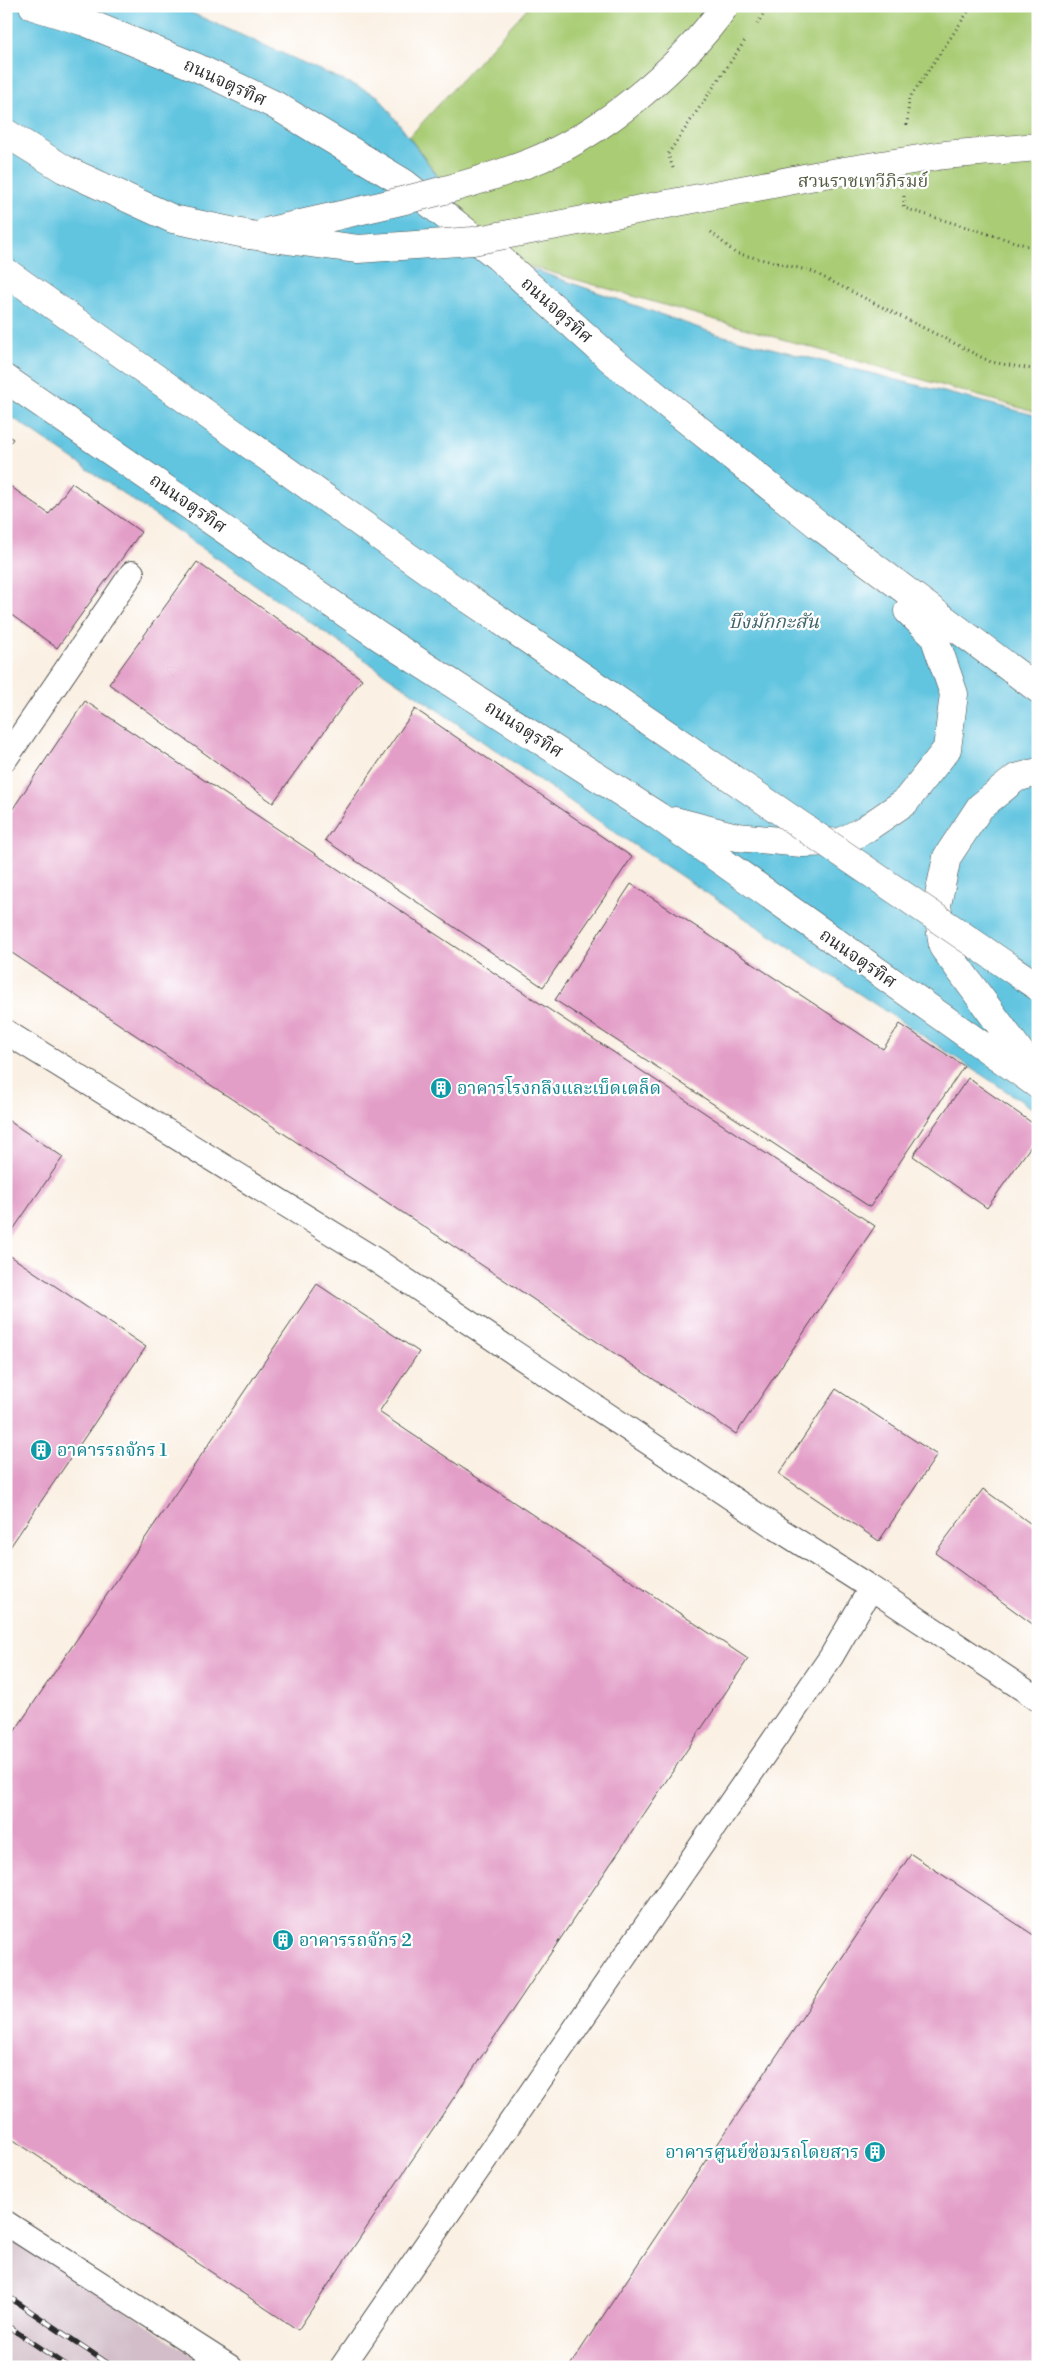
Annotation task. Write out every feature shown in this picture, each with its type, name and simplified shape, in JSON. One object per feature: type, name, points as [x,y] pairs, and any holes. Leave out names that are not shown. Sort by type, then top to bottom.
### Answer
[{"type":"main road","name":"ถนนจตุรทิศ","points":[[33,6],[85,22],[198,68],[275,105],[404,183],[498,257],[613,361],[818,525],[1038,689]]},
{"type":"main road","points":[[250,235],[431,194],[530,162],[604,124],[663,74],[710,27],[724,6]]},
{"type":"main road","points":[[6,134],[64,170],[173,219],[250,235],[358,250],[473,241],[825,174],[944,155],[1038,147]]},
{"type":"main road","points":[[6,272],[440,580],[1038,987]]},
{"type":"main road","name":"ถนนจตุรทิศ","points":[[6,379],[380,637],[658,816],[1038,1085]]},
{"type":"main road","points":[[658,816],[737,837],[802,843],[841,842],[864,830],[905,802],[947,749],[954,694],[934,636],[818,525]]},
{"type":"main road","points":[[1038,772],[1016,778],[980,807],[947,857],[937,905],[943,947],[1038,1076]]},
{"type":"lane","points":[[6,758],[132,573]]},
{"type":"lane","points":[[6,1032],[374,1259],[1038,1700]]},
{"type":"lane","points":[[342,2367],[825,1665],[871,1588]]},
{"type":"lane","points":[[6,2223],[230,2367]]},
{"type":"path","points":[[675,171],[668,154],[769,6]]},
{"type":"path","points":[[705,227],[735,253],[810,271],[991,362],[1038,370]]},
{"type":"shaded area","points":[[6,2231],[210,2367],[6,2367]]},
{"type":"green space","name":"สวนราชเทวีภิรมย์","points":[[529,6],[1038,6],[1038,413],[498,257],[409,137]]},
{"type":"water","name":"บึงมักกะสัน","points":[[6,6],[176,6],[378,96],[498,257],[716,334],[1038,416],[1038,1112],[625,839],[6,413]]},
{"type":"building","points":[[6,434],[13,439],[6,448]]},
{"type":"building","points":[[6,483],[49,514],[72,483],[141,532],[57,648],[6,611]]},
{"type":"building","points":[[197,562],[362,679],[273,803],[109,684]]},
{"type":"building","name":"อาคารโรงกลึงและเบ็ดเตล็ด","points":[[85,701],[875,1226],[736,1434],[6,949],[6,819]]},
{"type":"building","points":[[415,709],[632,857],[543,987],[325,840]]},
{"type":"building","points":[[631,884],[883,1049],[900,1024],[964,1066],[870,1207],[555,1000]]},
{"type":"building","points":[[968,1078],[1038,1127],[1038,1136],[987,1208],[913,1156]]},
{"type":"building","points":[[6,1119],[63,1157],[6,1240]]},
{"type":"building","name":"อาคารรถจักร 1","points":[[6,1253],[146,1347],[6,1553]]},
{"type":"building","name":"อาคารรถจักร 2","points":[[317,1284],[419,1352],[379,1412],[748,1659],[298,2330],[6,2135],[6,1744]]},
{"type":"building","points":[[836,1389],[937,1455],[879,1541],[779,1474]]},
{"type":"building","points":[[983,1489],[1038,1529],[1038,1628],[935,1553]]},
{"type":"building","name":"อาคารศูนย์ซ่อมรถโดยสาร","points":[[911,1854],[1038,1938],[1038,2367],[569,2367]]},
{"type":"railway","points":[[6,2295],[113,2367]]},
{"type":"railway","points":[[6,2325],[69,2367]]},
{"type":"place","name":"อาคารโรงกลึงและเบ็ดเตล็ด","points":[[441,1088]]},
{"type":"place","name":"อาคารรถจักร 1","points":[[41,1450]]},
{"type":"place","name":"อาคารรถจักร 2","points":[[283,1940]]},
{"type":"place","name":"อาคารศูนย์ซ่อมรถโดยสาร","points":[[875,2152]]}]
